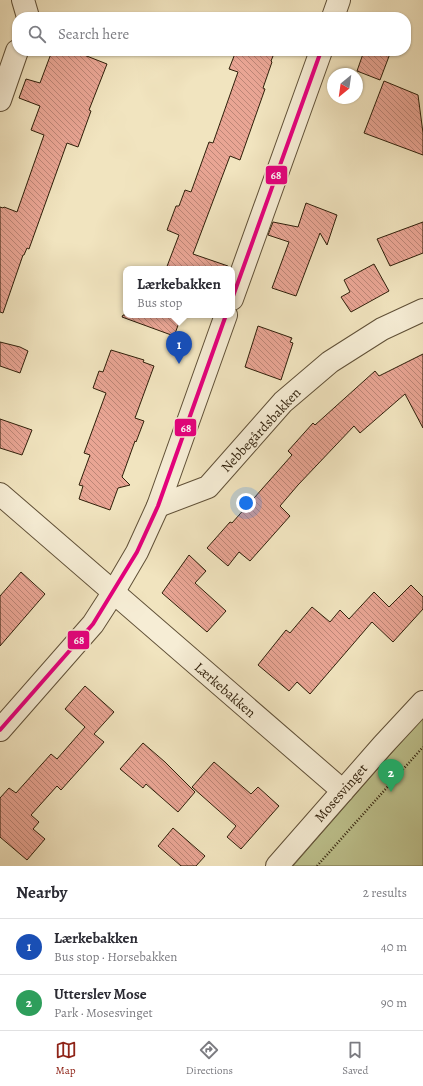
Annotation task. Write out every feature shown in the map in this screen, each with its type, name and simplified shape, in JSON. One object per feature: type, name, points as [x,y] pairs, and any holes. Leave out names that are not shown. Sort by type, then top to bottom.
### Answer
[{"type":"street","points":[[23,0],[27,12]]},
{"type":"street","points":[[335,12],[339,0]]},
{"type":"street","points":[[0,100],[15,56]]},
{"type":"street","points":[[235,291],[319,56]]},
{"type":"street","name":"Nebbegårdsbakken","points":[[158,506],[208,488],[283,402],[330,362],[382,329],[423,310]]},
{"type":"street","points":[[0,730],[93,624],[138,552],[158,506],[225,318]]},
{"type":"street","name":"Lærkebakken","points":[[0,494],[343,791]]},
{"type":"street","name":"Mosesvinget","points":[[277,866],[423,702]]},
{"type":"path","points":[[317,866],[423,747]]},
{"type":"green space","points":[[423,717],[423,866],[293,866]]},
{"type":"building","points":[[50,56],[87,56],[107,64],[89,110],[91,111],[78,147],[67,143],[29,249],[27,248],[23,255],[3,313],[0,312],[0,207],[17,212],[44,135],[31,130],[40,106],[19,98],[26,79],[40,83]]},
{"type":"building","points":[[234,56],[273,56],[263,88],[265,89],[240,160],[230,156],[193,254],[228,266],[167,266],[179,235],[167,230],[176,206],[179,206],[185,190],[191,192],[209,142],[213,143],[238,72],[229,69]]},
{"type":"building","points":[[362,56],[389,56],[380,80],[363,73],[363,68],[358,68]]},
{"type":"building","points":[[384,81],[418,95],[423,133],[423,155],[364,133]]},
{"type":"building","points":[[306,203],[337,215],[327,245],[320,233],[296,296],[272,288],[289,242],[268,235],[273,222],[298,227]]},
{"type":"building","points":[[423,222],[423,253],[390,266],[377,239]]},
{"type":"building","points":[[374,264],[389,291],[351,312],[341,297],[350,292],[344,280]]},
{"type":"building","points":[[125,318],[181,318],[174,336]]},
{"type":"building","points":[[258,326],[292,338],[290,342],[293,343],[281,380],[245,367]]},
{"type":"building","points":[[0,342],[20,347],[28,351],[20,373],[0,366]]},
{"type":"building","points":[[111,350],[144,360],[143,362],[154,366],[135,418],[144,421],[122,477],[130,485],[118,488],[110,510],[79,499],[83,486],[79,485],[90,455],[84,453],[106,393],[93,388],[99,371],[103,372]]},
{"type":"building","points":[[423,354],[423,428],[405,394],[360,433],[354,426],[298,485],[280,506],[290,516],[250,561],[239,552],[228,566],[207,548],[230,522],[232,523],[292,455],[288,451],[313,423],[315,425],[375,371],[379,376]]},
{"type":"building","points":[[0,419],[32,430],[22,455],[0,448]]},
{"type":"building","points":[[189,555],[206,571],[195,583],[226,611],[207,632],[162,593]]},
{"type":"building","points":[[21,572],[45,594],[0,646],[0,596]]},
{"type":"building","points":[[411,585],[423,597],[423,609],[393,642],[372,622],[310,694],[297,682],[289,691],[258,665],[286,630],[290,633],[312,607],[330,622],[340,610],[349,619],[374,592],[389,607]]},
{"type":"building","points":[[85,686],[114,712],[94,734],[104,742],[61,790],[57,786],[31,815],[39,822],[33,829],[45,839],[27,860],[0,837],[0,798],[9,788],[16,793],[51,754],[57,759],[85,727],[65,709]]},
{"type":"building","points":[[143,743],[165,762],[195,792],[178,812],[146,784],[143,788],[120,769]]},
{"type":"building","points":[[214,762],[251,794],[258,787],[279,806],[241,849],[227,837],[236,826],[192,787]]},
{"type":"building","points":[[173,828],[205,856],[196,866],[181,866],[158,846]]},
{"type":"transit line","name":"68","points":[[235,291],[319,56]]},
{"type":"transit line","name":"68","points":[[0,730],[93,624],[137,552],[158,506],[225,318]]},
{"type":"place","name":"Lærkebakken","points":[[179,364]]},
{"type":"place","name":"Utterslev Mose","points":[[391,792]]}]
